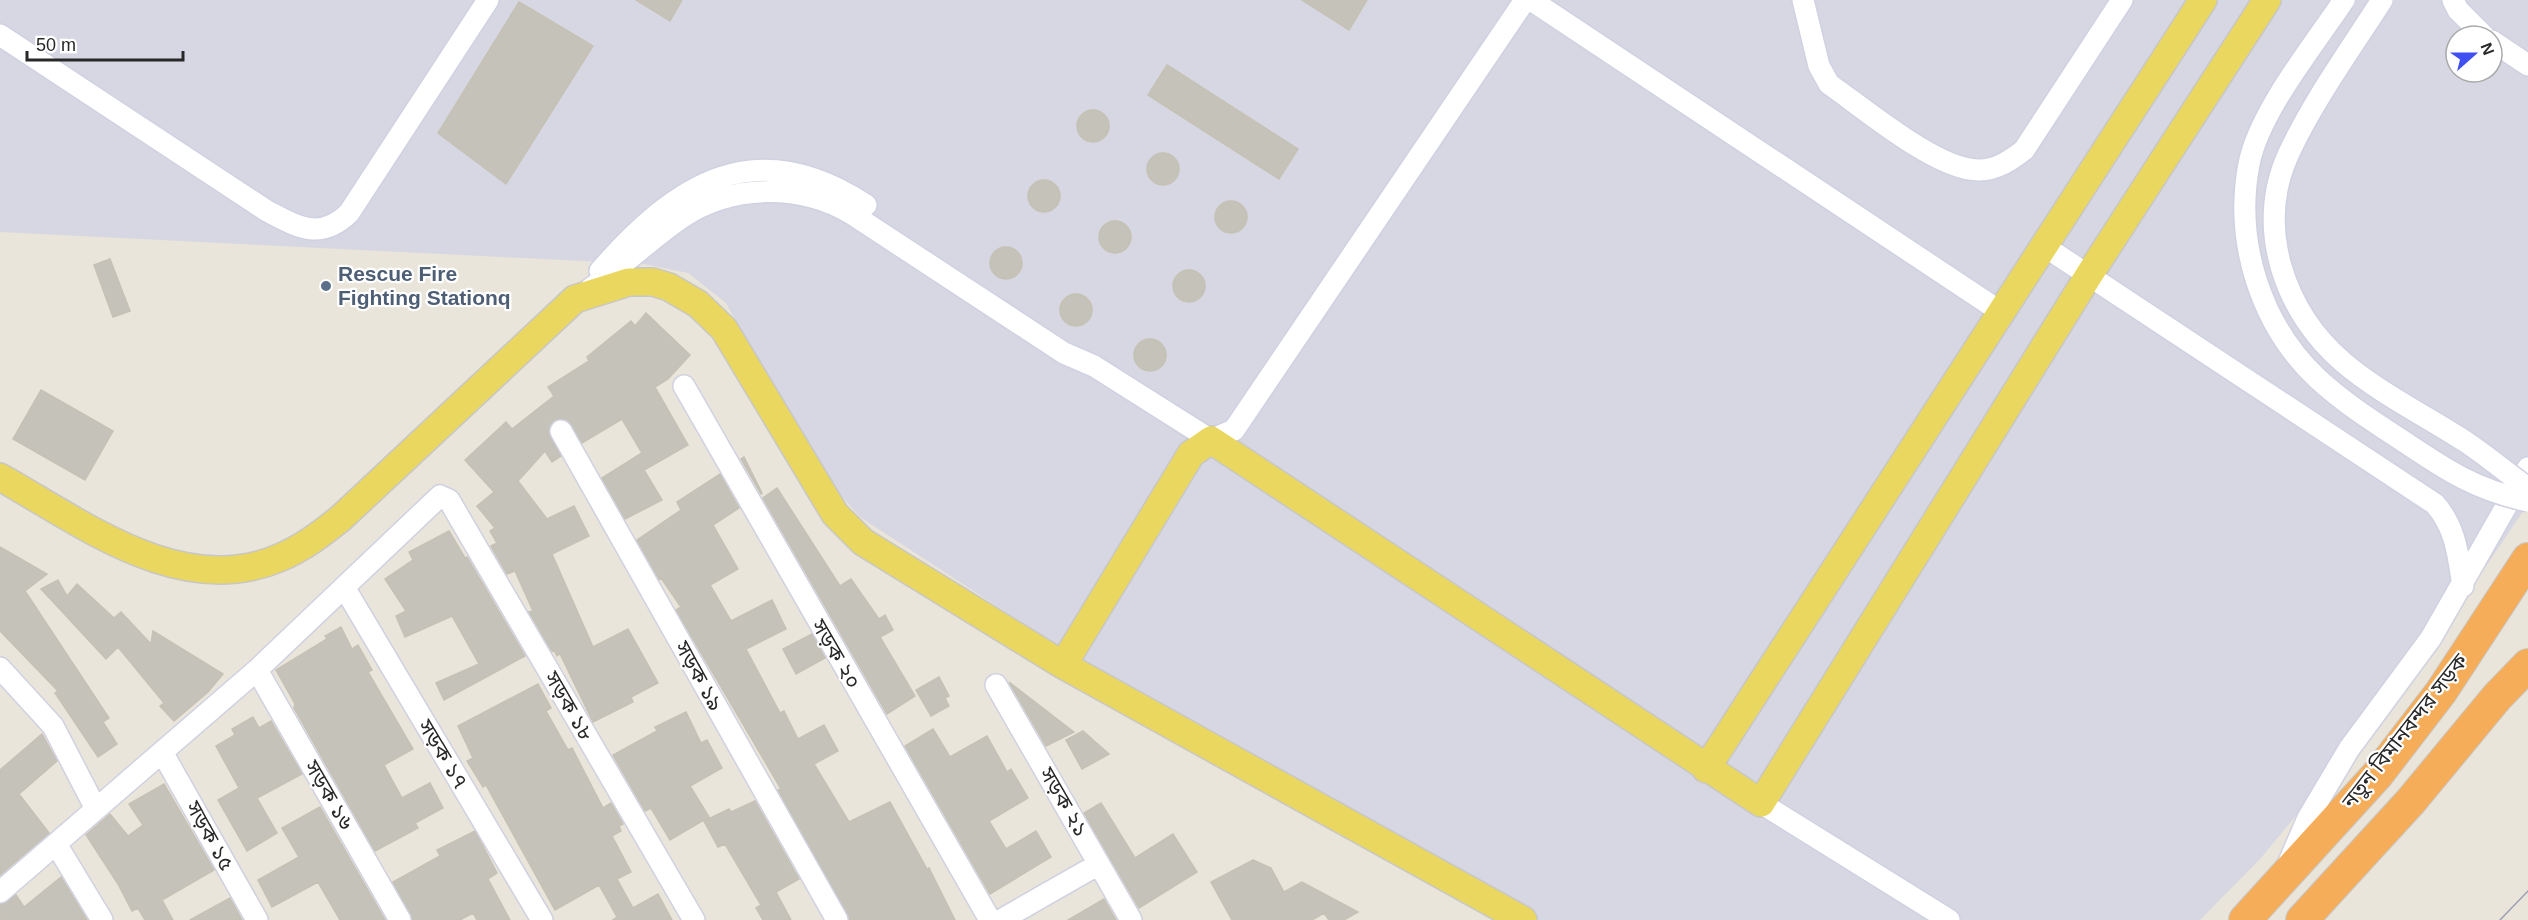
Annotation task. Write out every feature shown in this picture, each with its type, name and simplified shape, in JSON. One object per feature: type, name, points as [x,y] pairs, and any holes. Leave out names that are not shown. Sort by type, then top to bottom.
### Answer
[{"type":"highway","name":"নতুন বিমানবন্দর সড়ক","points":[[2245,920],[2378,774],[2441,692],[2528,558]]},
{"type":"highway","points":[[2302,920],[2411,801],[2497,697],[2528,665]]},
{"type":"main road","points":[[1706,769],[2203,0]]},
{"type":"main road","points":[[1063,665],[1191,454],[1211,440],[1706,769],[1761,803],[2089,275],[2267,0]]},
{"type":"main road","points":[[0,477],[109,538],[175,566],[237,569],[278,559],[307,545],[341,518],[575,299],[615,284],[640,281],[669,287],[698,303],[724,329],[835,514],[863,542],[1063,665],[1523,920]]},
{"type":"street","points":[[0,35],[267,211],[293,224],[321,230],[339,222],[348,213],[488,0]]},
{"type":"street","points":[[575,299],[626,253],[657,213],[708,181],[747,172],[777,171],[799,184],[817,179],[862,203],[1066,340],[1094,366],[1211,440],[1234,430],[1526,0]]},
{"type":"street","points":[[1531,0],[2001,312]]},
{"type":"street","points":[[1803,0],[1815,56],[1823,77],[1829,84],[1949,165],[1982,171],[2010,161],[2025,150],[2122,0]]},
{"type":"street","points":[[2344,0],[2275,105],[2261,131],[2249,163],[2245,207],[2250,256],[2259,291],[2274,323],[2295,354],[2319,380],[2346,402],[2467,481],[2499,495],[2528,501]]},
{"type":"street","points":[[2382,0],[2288,155],[2276,203],[2275,240],[2279,266],[2299,310],[2320,339],[2345,363],[2466,442],[2528,488]]},
{"type":"street","points":[[2453,0],[2458,10],[2472,24]]},
{"type":"street","points":[[2504,49],[2528,65]]},
{"type":"street","points":[[2044,246],[2435,504],[2444,515],[2455,539],[2463,586]]},
{"type":"street","name":"সড়ক ২০","points":[[684,386],[990,920]]},
{"type":"street","name":"সড়ক ১৯","points":[[561,431],[837,920]]},
{"type":"street","points":[[2282,879],[2308,818],[2349,749],[2431,638],[2463,586],[2528,468]]},
{"type":"street","name":"সড়ক ১৮","points":[[345,587],[440,496],[448,500],[694,920]]},
{"type":"street","points":[[0,892],[257,670],[345,587]]},
{"type":"street","name":"সড়ক ১৭","points":[[345,587],[542,920]]},
{"type":"street","points":[[0,668],[53,726],[96,809]]},
{"type":"street","name":"সড়ক ১৬","points":[[257,670],[400,920]]},
{"type":"street","name":"সড়ক ২১","points":[[996,685],[1131,920]]},
{"type":"street","name":"সড়ক ১৫","points":[[162,752],[257,920]]},
{"type":"street","points":[[1761,803],[1949,920]]},
{"type":"street","points":[[56,844],[102,920]]},
{"type":"street","points":[[1001,920],[1099,864]]},
{"type":"shaded area","points":[[0,0],[2528,0],[2528,504],[2416,670],[2261,858],[2200,920],[1525,920],[1122,688],[860,517],[815,466],[726,303],[688,273],[643,264],[0,232]]},
{"type":"building","points":[[636,0],[682,0],[670,21]]},
{"type":"building","points":[[1302,0],[1367,0],[1349,30]]},
{"type":"building","points":[[519,2],[593,46],[506,184],[438,133]]},
{"type":"building","points":[[1167,65],[1298,149],[1279,179],[1148,95]]},
{"type":"building","points":[[1093,110],[1104,115],[1109,126],[1104,137],[1093,142],[1082,137],[1077,126],[1082,115]]},
{"type":"building","points":[[1163,153],[1174,158],[1179,169],[1174,180],[1163,185],[1152,180],[1147,169],[1152,158]]},
{"type":"building","points":[[1044,180],[1055,185],[1060,196],[1055,207],[1044,212],[1033,207],[1028,196],[1033,185]]},
{"type":"building","points":[[1231,201],[1242,206],[1247,217],[1242,228],[1231,233],[1220,228],[1215,217],[1220,206]]},
{"type":"building","points":[[1115,221],[1126,226],[1131,237],[1126,248],[1115,253],[1104,248],[1099,237],[1104,226]]},
{"type":"building","points":[[1006,247],[1017,252],[1022,263],[1017,274],[1006,279],[995,274],[990,263],[995,252]]},
{"type":"building","points":[[110,259],[130,311],[113,317],[94,265]]},
{"type":"building","points":[[1189,270],[1200,275],[1205,286],[1200,297],[1189,302],[1178,297],[1173,286],[1178,275]]},
{"type":"building","points":[[1076,294],[1087,299],[1092,310],[1087,321],[1076,326],[1065,321],[1060,310],[1065,299]]},
{"type":"building","points":[[646,313],[690,355],[668,379],[655,387],[688,445],[644,470],[662,500],[625,519],[602,478],[642,453],[622,419],[582,443],[568,420],[554,420],[548,431],[561,456],[552,462],[545,451],[518,481],[547,519],[574,506],[589,536],[552,554],[593,647],[628,629],[658,683],[631,697],[633,702],[593,722],[560,654],[557,656],[554,650],[552,651],[529,612],[533,611],[515,571],[507,574],[491,546],[497,543],[490,531],[495,528],[477,506],[494,492],[465,460],[506,422],[512,429],[554,396],[548,387],[589,361],[587,357],[631,321],[635,326]]},
{"type":"building","points":[[1150,339],[1161,344],[1166,355],[1161,366],[1150,371],[1139,366],[1134,355],[1139,344]]},
{"type":"building","points":[[41,390],[113,431],[85,480],[13,439]]},
{"type":"building","points":[[744,457],[762,493],[761,494],[741,459]]},
{"type":"building","points":[[720,474],[739,508],[713,525],[738,569],[710,585],[731,621],[772,600],[786,629],[746,649],[780,713],[784,711],[798,739],[824,725],[838,751],[814,764],[849,822],[890,802],[927,869],[929,868],[955,920],[850,920],[778,790],[781,789],[676,610],[681,607],[661,578],[659,579],[637,540],[681,510],[677,502]]},
{"type":"building","points":[[777,488],[840,586],[851,579],[879,619],[885,615],[893,630],[880,637],[915,696],[887,714],[763,498]]},
{"type":"building","points":[[449,531],[465,558],[467,557],[525,656],[444,700],[436,683],[479,664],[452,616],[405,637],[396,616],[406,611],[385,579],[413,560],[409,552]]},
{"type":"building","points":[[0,547],[47,574],[25,591],[109,718],[103,722],[117,744],[98,757],[55,693],[58,691],[0,631]]},
{"type":"building","points":[[58,580],[67,596],[77,584],[114,618],[121,612],[151,644],[153,631],[223,674],[208,692],[174,721],[160,706],[164,703],[118,647],[106,659],[41,589]]},
{"type":"building","points":[[341,627],[352,649],[358,645],[372,670],[368,672],[413,749],[384,765],[402,798],[430,783],[443,808],[415,823],[418,828],[375,851],[294,708],[295,704],[276,670],[327,639],[325,636]]},
{"type":"building","points":[[812,634],[825,658],[796,674],[783,649]]},
{"type":"building","points":[[939,677],[949,696],[945,698],[949,706],[931,716],[916,690]]},
{"type":"building","points":[[1009,682],[1074,732],[1046,746]]},
{"type":"building","points":[[538,684],[551,708],[546,711],[568,750],[572,748],[603,808],[611,803],[623,824],[619,826],[621,831],[612,836],[631,872],[617,879],[633,908],[658,894],[672,920],[613,920],[617,917],[599,885],[555,910],[486,785],[483,787],[467,761],[473,758],[458,726]]},
{"type":"building","points":[[686,712],[701,743],[707,740],[722,768],[690,786],[709,817],[670,840],[651,808],[645,811],[613,755],[657,731],[655,727]]},
{"type":"building","points":[[253,717],[259,728],[271,721],[302,774],[257,798],[277,833],[247,851],[218,800],[239,788],[216,746],[235,735],[232,729]]},
{"type":"building","points":[[933,729],[950,757],[987,736],[1007,772],[1011,769],[1028,798],[989,821],[1006,849],[1036,831],[1051,857],[990,894],[905,746]]},
{"type":"building","points":[[1083,731],[1109,754],[1082,769],[1066,740]]},
{"type":"building","points":[[42,734],[57,761],[19,794],[49,833],[0,875],[0,770]]},
{"type":"building","points":[[164,784],[214,870],[162,900],[173,920],[145,920],[138,908],[132,911],[118,884],[86,835],[110,814],[128,836],[143,825],[129,804]]},
{"type":"building","points":[[755,801],[799,879],[776,892],[791,920],[763,920],[756,908],[761,905],[725,844],[718,847],[704,821],[729,809],[731,812]]},
{"type":"building","points":[[1101,803],[1135,858],[1173,834],[1197,872],[1139,908],[1084,813]]},
{"type":"building","points":[[320,807],[385,920],[340,920],[318,882],[272,907],[258,880],[299,857],[282,828]]},
{"type":"building","points":[[475,831],[497,873],[488,879],[510,920],[477,920],[473,913],[460,920],[413,920],[393,882],[440,856],[437,850]]},
{"type":"building","points":[[1253,860],[1271,868],[1284,892],[1302,882],[1358,912],[1344,920],[1329,920],[1324,913],[1312,920],[1232,920],[1211,882]]},
{"type":"building","points":[[61,877],[87,920],[0,920],[0,904],[16,895],[24,907]]},
{"type":"building","points":[[230,898],[242,920],[190,920]]},
{"type":"building","points":[[1104,899],[1116,920],[1068,920]]},
{"type":"tram line","points":[[2500,920],[2528,891]]},
{"type":"place","name":"Rescue Fire Fighting Stationq","points":[[326,286]]}]
